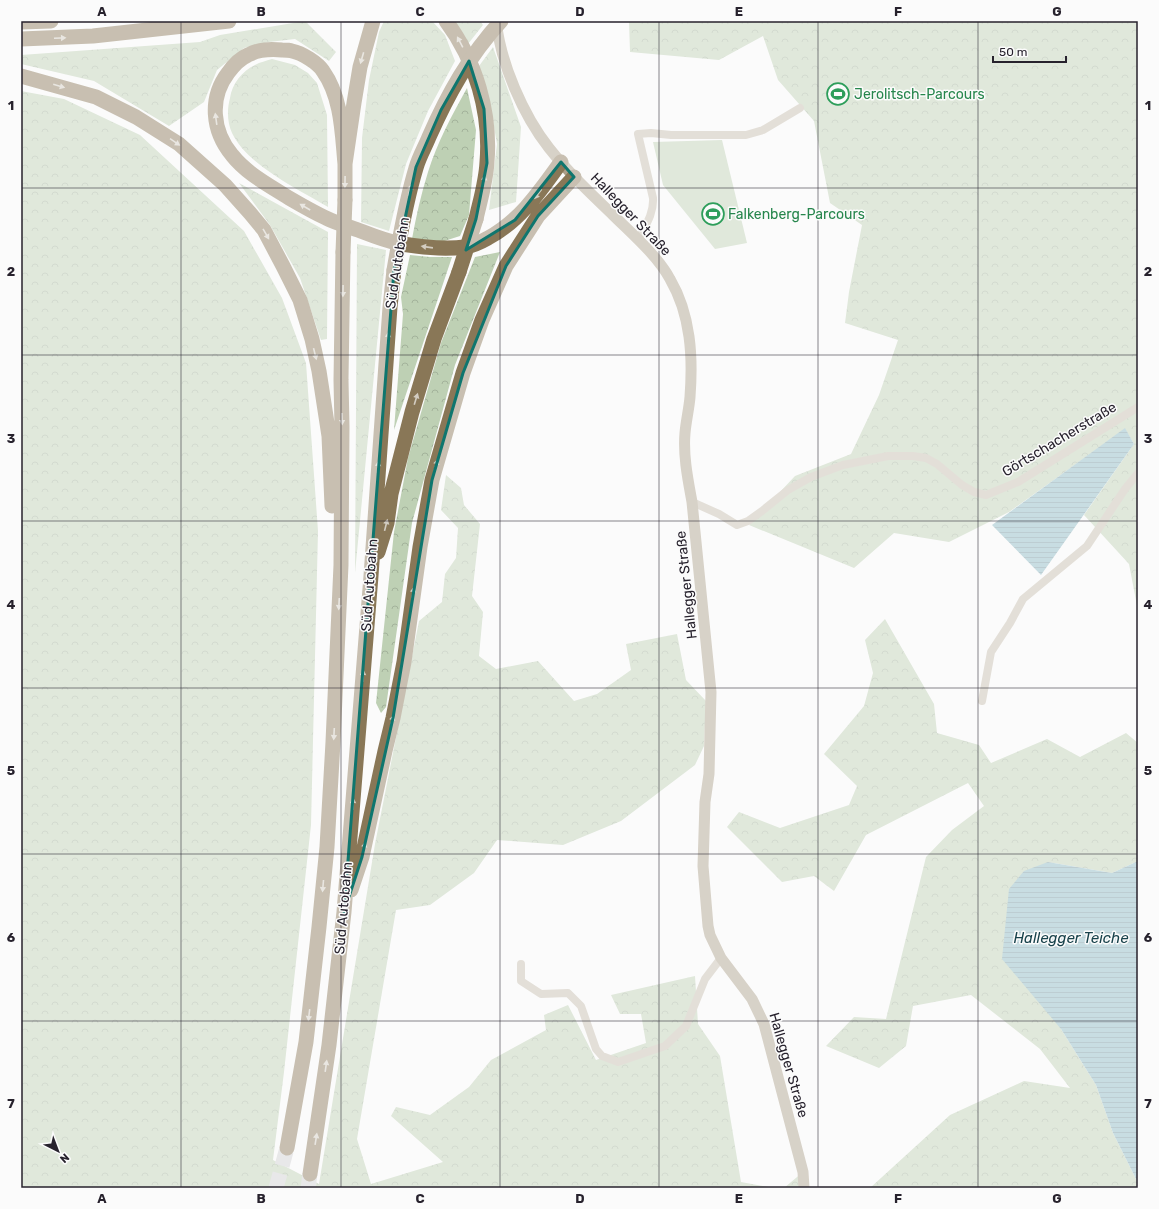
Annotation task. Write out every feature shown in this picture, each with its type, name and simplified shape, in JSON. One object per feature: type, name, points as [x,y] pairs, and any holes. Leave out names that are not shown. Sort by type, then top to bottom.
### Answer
[{"type":"highway","points":[[21,22],[51,21]]},
{"type":"highway","points":[[21,39],[93,36],[229,21]]},
{"type":"highway","name":"Süd Autobahn","points":[[287,1148],[306,1042],[327,847],[341,565],[341,380],[345,164],[360,68],[373,21]]},
{"type":"highway","points":[[371,576],[387,523],[391,494],[412,412],[434,339],[459,272],[476,220],[487,163],[487,134],[479,86],[473,68],[461,43],[446,21]]},
{"type":"highway","name":"Süd Autobahn","points":[[310,1174],[329,1045],[344,912],[394,270],[403,216],[416,167],[441,110],[461,73],[497,21]]},
{"type":"highway","points":[[345,164],[338,104],[332,87],[323,70],[309,58],[293,51],[267,49],[248,55],[233,66],[222,82],[217,93],[215,107],[216,121],[221,138],[230,154],[258,179],[307,208],[327,219],[379,238],[432,248],[467,247],[482,241],[498,233],[515,220],[532,202],[561,162]]},
{"type":"highway","points":[[21,76],[96,97],[136,117],[179,144],[225,185],[264,230],[300,300],[312,339],[319,371],[329,436],[333,512],[341,565]]},
{"type":"highway","points":[[344,912],[362,857],[393,718],[404,662],[420,547],[432,480],[463,372],[482,320],[506,266],[538,216],[574,177]]},
{"type":"main road","name":"Hallegger Straße","points":[[497,21],[498,36],[502,54],[518,94],[539,134],[574,177],[638,240],[662,267],[670,279],[684,314],[689,333],[692,364],[685,441],[711,692],[709,774],[705,802],[703,866],[708,926],[721,958],[752,999],[764,1024],[803,1172],[804,1188]]},
{"type":"street","points":[[638,240],[649,218],[653,198],[638,134],[746,135],[763,130],[800,108]]},
{"type":"street","name":"Görtschacherstraße","points":[[692,502],[719,514],[737,525],[748,521],[788,490],[810,477],[843,465],[888,456],[913,456],[926,458],[937,464],[962,485],[974,492],[986,495],[1018,482],[1138,407]]},
{"type":"street","points":[[982,701],[991,652],[1010,623],[1023,599],[1087,546],[1125,489],[1138,473]]},
{"type":"street","points":[[521,964],[521,981],[541,994],[568,993],[581,1006],[596,1049],[602,1056],[618,1062],[665,1046],[686,1026],[705,979],[721,958]]},
{"type":"highlighted area","points":[[469,61],[484,109],[487,163],[476,219],[466,250],[515,220],[561,162],[574,177],[538,216],[506,266],[463,373],[432,480],[393,718],[362,857],[344,912],[394,270],[416,167],[441,110]]},
{"type":"green space","points":[[305,21],[336,52],[329,61],[295,39],[269,42],[244,48],[217,70],[204,102],[169,126],[94,81],[21,64],[21,55],[200,42],[220,35]]},
{"type":"green space","points":[[384,21],[432,21],[445,35],[455,61],[428,111],[406,164],[389,231],[361,222],[362,138],[369,80],[379,32]]},
{"type":"green space","points":[[453,21],[480,21],[483,25],[468,44]]},
{"type":"green space","points":[[629,21],[1138,21],[1138,611],[1129,564],[1084,515],[1134,444],[1125,429],[1009,512],[949,542],[894,533],[854,568],[749,525],[795,476],[851,454],[879,395],[898,340],[845,323],[849,292],[862,225],[830,203],[814,121],[778,80],[763,36],[719,60],[630,52]]},
{"type":"green space","points":[[493,47],[521,127],[516,202],[489,210],[497,144],[491,110],[479,66]]},
{"type":"green space","points":[[272,59],[295,65],[308,73],[317,83],[327,115],[328,207],[288,184],[261,166],[239,145],[230,129],[228,107],[231,93],[238,78],[250,68],[259,63]]},
{"type":"green space","points":[[467,88],[476,130],[469,215],[460,236],[438,243],[412,239],[425,180],[445,129]]},
{"type":"green space","points":[[21,91],[64,99],[140,135],[244,231],[282,298],[306,363],[318,531],[311,825],[273,1160],[319,1184],[375,844],[419,621],[442,602],[445,574],[456,558],[458,528],[441,510],[446,475],[461,488],[464,505],[480,524],[472,596],[483,612],[479,656],[496,669],[538,661],[574,701],[597,694],[631,670],[626,644],[677,634],[686,680],[706,701],[704,746],[695,765],[621,821],[563,845],[497,840],[474,873],[430,905],[396,910],[357,1139],[371,1184],[443,1162],[391,1116],[396,1107],[430,1115],[469,1087],[491,1060],[546,1030],[544,1015],[568,1005],[596,1060],[646,1043],[641,1014],[620,1014],[611,995],[695,976],[698,1024],[720,1056],[741,1182],[774,1188],[21,1188]]},
{"type":"green space","name":"Falkenberg-Parcours","points":[[722,140],[747,243],[715,249],[663,185],[653,142]]},
{"type":"green space","points":[[239,183],[328,232],[327,339],[321,340],[300,278],[270,225]]},
{"type":"green space","points":[[357,244],[386,250],[355,573]]},
{"type":"green space","points":[[500,252],[455,365],[412,523],[386,707],[381,713],[376,703],[394,532],[408,458],[441,343],[475,257]]},
{"type":"green space","points":[[410,255],[452,257],[394,430],[403,314],[401,297]]},
{"type":"green space","points":[[885,619],[934,704],[937,733],[979,745],[991,763],[1047,739],[1080,757],[1126,733],[1138,743],[1138,861],[1112,873],[1048,862],[1061,1029],[1096,1085],[1113,1133],[1138,1183],[1136,1188],[870,1188],[950,1115],[1024,1081],[1070,1088],[1040,1049],[971,995],[913,1006],[906,1046],[879,1068],[826,1046],[854,1017],[886,1019],[926,857],[952,830],[984,806],[968,783],[866,835],[834,891],[814,876],[782,882],[727,827],[739,812],[780,828],[849,805],[857,786],[824,754],[864,706],[873,673],[865,640]]},
{"type":"green space","points":[[803,1172],[804,1188],[784,1188]]},
{"type":"water","points":[[1125,428],[1134,444],[1041,575],[992,525]]},
{"type":"water","name":"Hallegger Teiche","points":[[1138,861],[1138,1183],[1113,1133],[1096,1085],[1061,1029],[1002,959],[1009,889],[1024,871],[1048,862],[1112,873]]},
{"type":"tunnel","points":[[276,1188],[287,1148]]},
{"type":"tunnel","points":[[308,1188],[310,1174]]},
{"type":"place","name":"Jerolitsch-Parcours","points":[[838,94]]},
{"type":"place","name":"Falkenberg-Parcours","points":[[713,214]]}]
